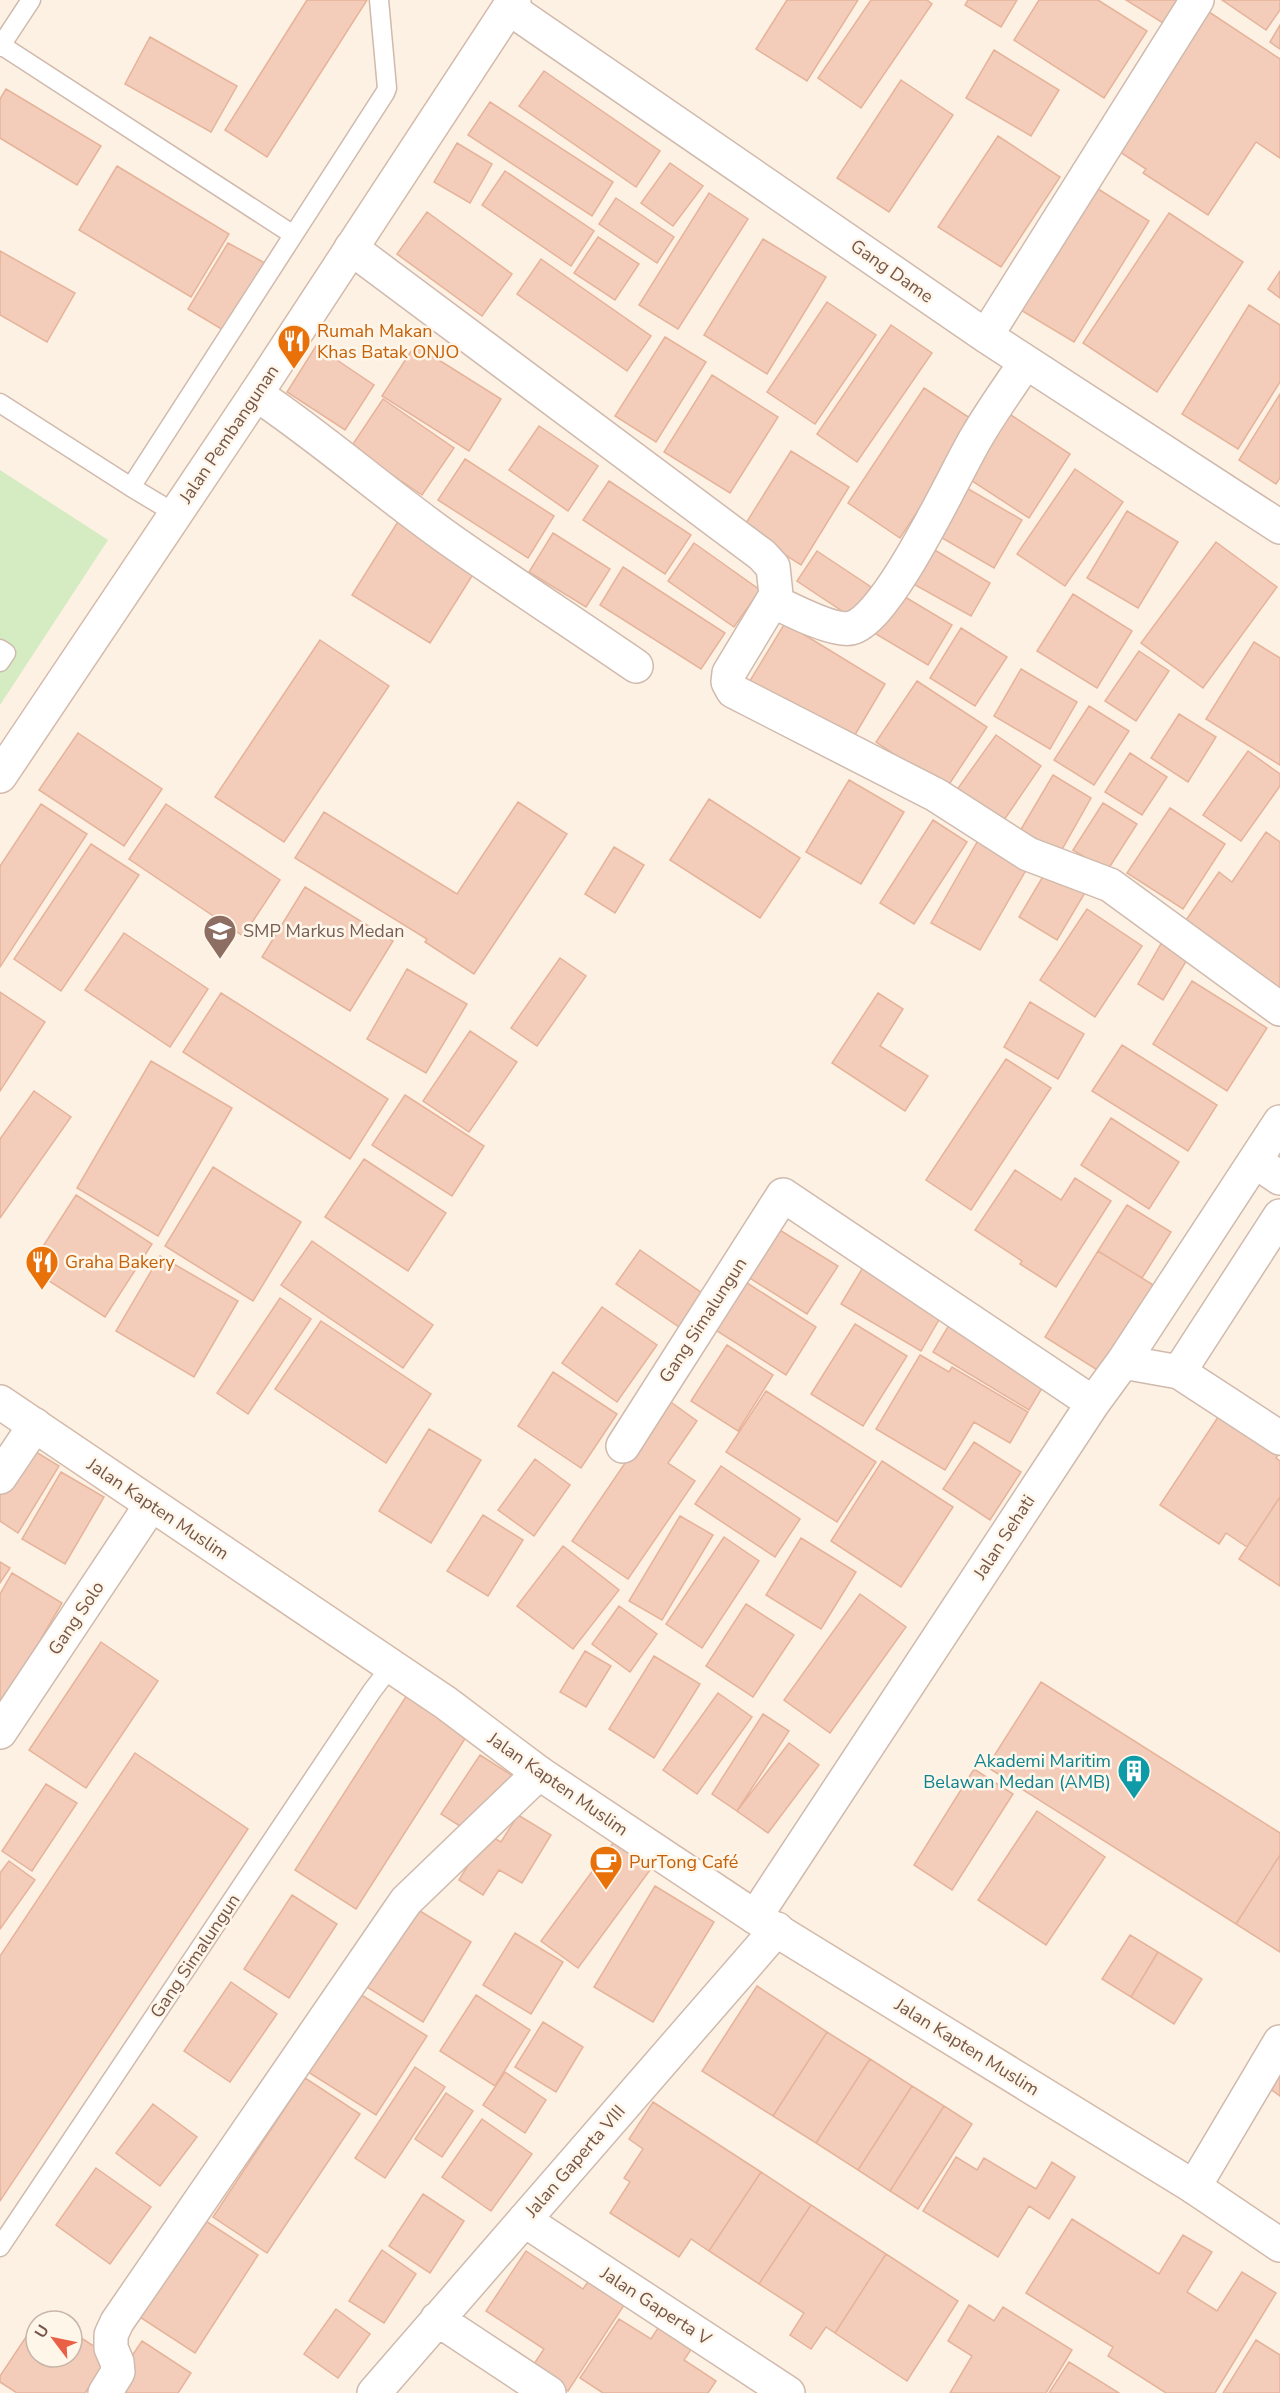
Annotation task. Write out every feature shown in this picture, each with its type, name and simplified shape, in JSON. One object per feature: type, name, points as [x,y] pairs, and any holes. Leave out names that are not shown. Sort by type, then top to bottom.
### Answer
[{"type":"street","points":[[986,336],[1197,0]]},
{"type":"street","name":"Gang Dame","points":[[511,4],[986,336],[1280,527]]},
{"type":"street","name":"Jalan Pembangunan","points":[[0,776],[256,394],[511,4]]},
{"type":"street","points":[[351,248],[762,555],[773,567],[777,590],[773,601],[729,673],[728,682],[733,691],[936,795],[1028,854],[1110,885],[1280,1009]]},
{"type":"street","points":[[773,601],[812,619],[846,628],[852,628],[869,618],[882,603],[909,559],[976,438],[1026,362]]},
{"type":"street","points":[[256,394],[306,428],[336,454],[455,543],[636,666]]},
{"type":"street","name":"Jalan Sehati","points":[[766,1923],[1093,1402],[1268,1170],[1280,1122]]},
{"type":"street","name":"Gang Simalungun","points":[[623,1446],[783,1195],[1093,1402]]},
{"type":"street","points":[[1179,1372],[1280,1216]]},
{"type":"street","points":[[1123,1362],[1179,1372],[1280,1438]]},
{"type":"street","name":"Jalan Kapten Muslim","points":[[0,1402],[446,1703],[539,1773],[766,1923],[1194,2187],[1280,2245]]},
{"type":"street","points":[[0,1477],[35,1425]]},
{"type":"street","name":"Gang Solo","points":[[0,1732],[152,1505]]},
{"type":"street","points":[[105,2393],[118,2372],[117,2362],[111,2348],[111,2335],[117,2322],[406,1901],[539,1773]]},
{"type":"street","name":"Jalan Gaperta VIII","points":[[374,2393],[524,2220],[766,1923]]},
{"type":"street","points":[[1194,2187],[1280,2042]]},
{"type":"street","name":"Jalan Gaperta V","points":[[524,2220],[788,2393]]},
{"type":"street","points":[[437,2319],[549,2393]]},
{"type":"lane","points":[[31,0],[1,46],[292,234]]},
{"type":"lane","points":[[131,487],[387,88],[379,0]]},
{"type":"lane","points":[[0,403],[176,514]]},
{"type":"lane","points":[[0,650],[6,653],[0,662]]},
{"type":"lane","name":"Gang Simalungun","points":[[0,2247],[372,1691],[391,1666]]},
{"type":"green space","points":[[0,470],[108,540],[0,705]]},
{"type":"building","points":[[307,0],[367,0],[267,157],[225,130]]},
{"type":"building","points":[[787,0],[858,0],[807,81],[756,49]]},
{"type":"building","points":[[871,0],[927,0],[932,4],[861,108],[818,78]]},
{"type":"building","points":[[968,0],[1017,0],[1001,27],[965,5]]},
{"type":"building","points":[[1039,0],[1098,0],[1147,31],[1104,98],[1014,40]]},
{"type":"building","points":[[1126,0],[1177,0],[1163,23]]},
{"type":"building","points":[[1222,0],[1280,0],[1280,10],[1266,30]]},
{"type":"building","points":[[1206,10],[1280,59],[1280,158],[1256,142],[1208,215],[1143,173],[1146,169],[1114,148]]},
{"type":"building","points":[[1280,25],[1280,49],[1270,42]]},
{"type":"building","points":[[150,37],[237,86],[211,132],[125,84]]},
{"type":"building","points":[[994,50],[1059,90],[1031,136],[966,98]]},
{"type":"building","points":[[544,71],[660,151],[636,187],[519,106]]},
{"type":"building","points":[[901,80],[953,115],[889,212],[837,178]]},
{"type":"building","points":[[6,89],[101,146],[77,185],[0,138],[0,99]]},
{"type":"building","points":[[490,102],[613,182],[592,216],[468,135]]},
{"type":"building","points":[[998,136],[1060,177],[1001,267],[938,227]]},
{"type":"building","points":[[457,143],[492,164],[470,203],[434,182]]},
{"type":"building","points":[[670,163],[703,186],[673,226],[641,203]]},
{"type":"building","points":[[117,166],[229,234],[191,297],[79,230]]},
{"type":"building","points":[[505,171],[594,231],[571,266],[482,205]]},
{"type":"building","points":[[1095,187],[1149,221],[1074,342],[1019,309]]},
{"type":"building","points":[[709,193],[748,219],[678,329],[639,305]]},
{"type":"building","points":[[616,198],[674,237],[657,263],[599,224]]},
{"type":"building","points":[[427,212],[512,274],[482,316],[397,254]]},
{"type":"building","points":[[1169,213],[1243,262],[1157,392],[1083,343]]},
{"type":"building","points":[[598,237],[639,264],[615,300],[574,273]]},
{"type":"building","points":[[763,239],[826,277],[767,374],[704,335]]},
{"type":"building","points":[[228,243],[265,263],[223,330],[188,309]]},
{"type":"building","points":[[0,251],[75,293],[47,342],[0,315]]},
{"type":"building","points":[[541,259],[651,336],[627,371],[517,294]]},
{"type":"building","points":[[1280,271],[1280,298],[1268,289]]},
{"type":"building","points":[[827,302],[876,335],[815,424],[767,392]]},
{"type":"building","points":[[1249,305],[1280,325],[1280,382],[1238,449],[1182,414]]},
{"type":"building","points":[[891,325],[932,353],[857,462],[817,434]]},
{"type":"building","points":[[665,337],[706,362],[656,442],[615,416]]},
{"type":"building","points":[[415,345],[501,399],[469,451],[382,396]]},
{"type":"building","points":[[316,346],[374,385],[345,430],[287,392]]},
{"type":"building","points":[[712,375],[778,417],[730,493],[664,452]]},
{"type":"building","points":[[924,388],[976,422],[900,538],[848,503]]},
{"type":"building","points":[[1280,394],[1280,478],[1276,484],[1239,460]]},
{"type":"building","points":[[383,399],[454,448],[422,495],[351,447]]},
{"type":"building","points":[[1008,413],[1070,454],[1029,518],[966,477]]},
{"type":"building","points":[[539,426],[598,466],[568,511],[509,470]]},
{"type":"building","points":[[791,451],[849,487],[801,565],[743,528]]},
{"type":"building","points":[[465,459],[554,516],[528,558],[438,500]]},
{"type":"building","points":[[1075,469],[1123,502],[1065,586],[1017,554]]},
{"type":"building","points":[[609,481],[691,535],[665,574],[583,520]]},
{"type":"building","points":[[958,483],[1022,520],[994,568],[930,531]]},
{"type":"building","points":[[1127,511],[1178,542],[1138,608],[1087,578]]},
{"type":"building","points":[[399,520],[477,568],[430,643],[352,595]]},
{"type":"building","points":[[553,533],[610,569],[586,607],[529,572]]},
{"type":"building","points":[[1216,542],[1277,587],[1203,688],[1141,643]]},
{"type":"building","points":[[694,543],[760,590],[734,627],[668,581]]},
{"type":"building","points":[[928,546],[990,583],[971,616],[908,581]]},
{"type":"building","points":[[817,551],[871,587],[851,617],[797,581]]},
{"type":"building","points":[[623,567],[725,633],[701,669],[600,605]]},
{"type":"building","points":[[895,591],[952,625],[928,665],[871,631]]},
{"type":"building","points":[[1073,594],[1132,631],[1097,688],[1037,651]]},
{"type":"building","points":[[785,623],[885,684],[849,745],[748,684]]},
{"type":"building","points":[[961,628],[1007,657],[975,706],[930,678]]},
{"type":"building","points":[[320,640],[389,686],[284,842],[215,797]]},
{"type":"building","points":[[1254,642],[1280,658],[1280,765],[1206,719]]},
{"type":"building","points":[[1139,651],[1169,671],[1136,721],[1105,701]]},
{"type":"building","points":[[1021,669],[1077,702],[1050,749],[994,716]]},
{"type":"building","points":[[917,681],[987,727],[946,789],[876,742]]},
{"type":"building","points":[[1089,706],[1129,731],[1094,785],[1054,760]]},
{"type":"building","points":[[1179,714],[1216,737],[1188,782],[1151,758]]},
{"type":"building","points":[[78,733],[162,789],[124,846],[39,790]]},
{"type":"building","points":[[996,735],[1041,766],[1002,823],[956,791]]},
{"type":"building","points":[[1248,751],[1280,774],[1280,786],[1241,841],[1203,815]]},
{"type":"building","points":[[1130,753],[1167,777],[1142,815],[1105,792]]},
{"type":"building","points":[[1053,775],[1091,798],[1060,853],[1020,831]]},
{"type":"building","points":[[849,780],[904,812],[861,884],[806,852]]},
{"type":"building","points":[[709,799],[800,858],[760,918],[670,860]]},
{"type":"building","points":[[518,802],[567,834],[474,974],[425,942],[427,939],[295,858],[324,812],[457,894]]},
{"type":"building","points":[[1103,803],[1137,824],[1107,871],[1073,850]]},
{"type":"building","points":[[41,804],[87,834],[0,967],[0,866]]},
{"type":"building","points":[[166,804],[280,880],[243,936],[129,859]]},
{"type":"building","points":[[1170,808],[1225,844],[1183,909],[1127,873]]},
{"type":"building","points":[[933,820],[967,842],[914,924],[880,903]]},
{"type":"building","points":[[1266,832],[1280,842],[1280,993],[1182,926],[1219,872],[1232,882]]},
{"type":"building","points":[[980,837],[1029,865],[980,950],[931,923]]},
{"type":"building","points":[[91,844],[139,875],[61,991],[14,959]]},
{"type":"building","points":[[614,847],[644,865],[615,913],[585,894]]},
{"type":"building","points":[[1048,868],[1086,891],[1057,940],[1019,917]]},
{"type":"building","points":[[305,887],[393,941],[350,1011],[262,957]]},
{"type":"building","points":[[1087,909],[1142,946],[1095,1017],[1040,980]]},
{"type":"building","points":[[124,933],[208,989],[170,1047],[85,990]]},
{"type":"building","points":[[1162,942],[1188,958],[1163,1000],[1138,984]]},
{"type":"building","points":[[560,958],[586,976],[537,1046],[511,1028]]},
{"type":"building","points":[[407,969],[467,1004],[426,1073],[367,1039]]},
{"type":"building","points":[[1192,981],[1267,1028],[1227,1091],[1153,1044]]},
{"type":"building","points":[[0,992],[45,1022],[0,1091]]},
{"type":"building","points":[[221,993],[388,1099],[350,1159],[183,1052]]},
{"type":"building","points":[[878,993],[903,1009],[880,1046],[928,1076],[905,1111],[832,1063]]},
{"type":"building","points":[[1030,1002],[1084,1034],[1058,1079],[1004,1047]]},
{"type":"building","points":[[470,1031],[517,1062],[469,1132],[423,1101]]},
{"type":"building","points":[[1122,1045],[1217,1105],[1188,1151],[1092,1091]]},
{"type":"building","points":[[1006,1059],[1051,1088],[971,1210],[926,1180]]},
{"type":"building","points":[[151,1061],[232,1108],[158,1236],[77,1188]]},
{"type":"building","points":[[34,1091],[71,1117],[0,1218],[0,1139]]},
{"type":"building","points":[[405,1095],[484,1146],[452,1196],[372,1145]]},
{"type":"building","points":[[1111,1118],[1179,1162],[1149,1209],[1081,1165]]},
{"type":"building","points":[[364,1159],[446,1213],[408,1271],[325,1217]]},
{"type":"building","points":[[213,1167],[301,1222],[253,1301],[165,1246]]},
{"type":"building","points":[[1015,1170],[1061,1200],[1075,1178],[1111,1201],[1056,1287],[1020,1264],[1022,1261],[975,1230]]},
{"type":"building","points":[[76,1195],[152,1244],[105,1317],[29,1268]]},
{"type":"building","points":[[1127,1205],[1171,1232],[1142,1278],[1098,1251]]},
{"type":"building","points":[[778,1229],[838,1266],[807,1314],[748,1277]]},
{"type":"building","points":[[312,1241],[433,1325],[403,1368],[281,1285]]},
{"type":"building","points":[[640,1250],[702,1293],[679,1327],[616,1284]]},
{"type":"building","points":[[1098,1251],[1155,1286],[1102,1373],[1045,1337]]},
{"type":"building","points":[[160,1256],[238,1301],[194,1377],[116,1331]]},
{"type":"building","points":[[865,1264],[944,1311],[921,1351],[841,1304]]},
{"type":"building","points":[[744,1281],[816,1327],[786,1375],[714,1329]]},
{"type":"building","points":[[280,1298],[311,1319],[248,1414],[217,1393]]},
{"type":"building","points":[[602,1307],[657,1345],[617,1402],[562,1363]]},
{"type":"building","points":[[321,1321],[431,1394],[386,1463],[275,1389]]},
{"type":"building","points":[[855,1324],[907,1356],[863,1426],[811,1394]]},
{"type":"building","points":[[949,1325],[1045,1383],[1029,1410],[933,1352]]},
{"type":"building","points":[[727,1345],[773,1375],[738,1431],[691,1401]]},
{"type":"building","points":[[920,1355],[949,1372],[952,1367],[1028,1412],[1010,1443],[974,1422],[945,1470],[876,1429]]},
{"type":"building","points":[[553,1372],[617,1414],[581,1468],[518,1426]]},
{"type":"building","points":[[766,1391],[876,1462],[837,1522],[726,1452]]},
{"type":"building","points":[[668,1400],[697,1421],[668,1463],[695,1481],[628,1579],[572,1541]]},
{"type":"building","points":[[1224,1408],[1280,1452],[1276,1458],[1280,1461],[1280,1497],[1247,1547],[1226,1533],[1219,1544],[1160,1505]]},
{"type":"building","points":[[429,1429],[481,1460],[431,1543],[379,1511]]},
{"type":"building","points":[[974,1442],[1021,1472],[990,1520],[943,1489]]},
{"type":"building","points":[[23,1444],[59,1466],[18,1533],[0,1521],[0,1481]]},
{"type":"building","points":[[535,1459],[570,1485],[534,1536],[498,1510]]},
{"type":"building","points":[[882,1461],[953,1507],[901,1587],[831,1541]]},
{"type":"building","points":[[721,1466],[800,1519],[775,1557],[695,1504]]},
{"type":"building","points":[[61,1472],[104,1497],[65,1564],[22,1539]]},
{"type":"building","points":[[1280,1497],[1280,1586],[1239,1559]]},
{"type":"building","points":[[483,1515],[523,1540],[488,1596],[447,1571]]},
{"type":"building","points":[[680,1516],[713,1535],[662,1620],[629,1601]]},
{"type":"building","points":[[724,1537],[759,1561],[702,1648],[666,1624]]},
{"type":"building","points":[[801,1538],[856,1572],[821,1629],[766,1595]]},
{"type":"building","points":[[563,1546],[619,1590],[573,1649],[517,1606]]},
{"type":"building","points":[[0,1562],[10,1568],[0,1583]]},
{"type":"building","points":[[12,1573],[62,1603],[0,1709],[0,1594]]},
{"type":"building","points":[[860,1594],[906,1627],[830,1733],[784,1700]]},
{"type":"building","points":[[746,1604],[794,1635],[753,1697],[706,1666]]},
{"type":"building","points":[[619,1606],[657,1634],[630,1672],[592,1644]]},
{"type":"building","points":[[101,1642],[158,1681],[86,1788],[29,1750]]},
{"type":"building","points":[[585,1651],[611,1666],[586,1707],[560,1692]]},
{"type":"building","points":[[654,1656],[700,1684],[654,1758],[609,1729]]},
{"type":"building","name":"Akademi Maritim Belawan Medan (AMB)","points":[[1041,1682],[1280,1833],[1280,1855],[1236,1924],[987,1767]]},
{"type":"building","points":[[718,1693],[752,1717],[697,1794],[663,1770]]},
{"type":"building","points":[[407,1695],[468,1734],[356,1909],[295,1870]]},
{"type":"building","points":[[763,1714],[789,1731],[737,1811],[712,1794]]},
{"type":"building","points":[[789,1743],[819,1765],[768,1833],[737,1811]]},
{"type":"building","points":[[135,1753],[248,1829],[0,2201],[0,1956]]},
{"type":"building","points":[[480,1755],[513,1776],[474,1835],[441,1814]]},
{"type":"building","points":[[974,1769],[1013,1794],[952,1890],[914,1865]]},
{"type":"building","points":[[46,1784],[77,1803],[32,1871],[2,1851]]},
{"type":"building","points":[[1037,1811],[1105,1857],[1046,1945],[978,1900]]},
{"type":"building","points":[[518,1815],[551,1835],[522,1883],[499,1870],[483,1895],[459,1880],[487,1834],[501,1842]]},
{"type":"building","points":[[616,1839],[653,1866],[578,1968],[541,1941]]},
{"type":"building","points":[[1280,1855],[1280,1952],[1236,1924]]},
{"type":"building","points":[[9,1861],[35,1880],[0,1929],[0,1873]]},
{"type":"building","points":[[655,1886],[714,1922],[653,2022],[594,1987]]},
{"type":"building","points":[[292,1895],[337,1924],[289,1998],[244,1969]]},
{"type":"building","points":[[410,1905],[471,1942],[423,2022],[362,1984]]},
{"type":"building","points":[[515,1933],[563,1962],[531,2014],[483,1985]]},
{"type":"building","points":[[1130,1935],[1158,1952],[1131,1997],[1102,1979]]},
{"type":"building","points":[[1158,1952],[1202,1979],[1174,2024],[1131,1997]]},
{"type":"building","points":[[231,1982],[277,2014],[230,2082],[184,2051]]},
{"type":"building","points":[[757,1986],[827,2032],[773,2116],[702,2071]]},
{"type":"building","points":[[355,1991],[427,2036],[376,2115],[305,2070]]},
{"type":"building","points":[[476,1995],[530,2030],[495,2086],[440,2051]]},
{"type":"building","points":[[543,2022],[583,2047],[556,2092],[515,2067]]},
{"type":"building","points":[[827,2032],[870,2059],[816,2143],[773,2116]]},
{"type":"building","points":[[870,2059],[912,2086],[858,2170],[816,2143]]},
{"type":"building","points":[[1280,2065],[1280,2096],[1266,2086]]},
{"type":"building","points":[[415,2067],[445,2087],[385,2178],[355,2158]]},
{"type":"building","points":[[505,2072],[546,2100],[525,2133],[483,2105]]},
{"type":"building","points":[[305,2078],[360,2114],[267,2253],[213,2217]]},
{"type":"building","points":[[912,2086],[944,2106],[890,2191],[858,2170]]},
{"type":"building","points":[[446,2093],[473,2111],[442,2157],[415,2139]]},
{"type":"building","points":[[653,2102],[761,2172],[709,2251],[691,2239],[679,2257],[610,2213],[630,2182],[624,2178],[643,2149],[629,2139]]},
{"type":"building","points":[[153,2104],[197,2137],[160,2186],[116,2153]]},
{"type":"building","points":[[944,2106],[972,2124],[918,2209],[890,2191]]},
{"type":"building","points":[[482,2119],[532,2154],[491,2211],[442,2177]]},
{"type":"building","points":[[956,2157],[977,2170],[984,2158],[1036,2189],[1052,2162],[1075,2177],[1049,2219],[1029,2206],[998,2257],[923,2211]]},
{"type":"building","points":[[96,2168],[151,2207],[110,2264],[56,2225]]},
{"type":"building","points":[[761,2172],[811,2205],[759,2284],[709,2251]]},
{"type":"building","points":[[423,2194],[464,2221],[430,2273],[389,2246]]},
{"type":"building","points":[[811,2205],[886,2254],[835,2333],[826,2327],[811,2349],[790,2335],[804,2313],[759,2284]]},
{"type":"building","points":[[192,2212],[258,2255],[195,2353],[129,2310]]},
{"type":"building","points":[[1072,2219],[1159,2274],[1183,2235],[1212,2252],[1187,2292],[1217,2311],[1242,2272],[1276,2293],[1215,2393],[1166,2393],[1108,2356],[1113,2347],[1026,2293]]},
{"type":"building","points":[[382,2250],[416,2274],[384,2323],[349,2301]]},
{"type":"building","points":[[526,2251],[583,2289],[594,2273],[630,2296],[568,2391],[532,2367],[544,2349],[486,2311]]},
{"type":"building","points":[[886,2254],[958,2301],[907,2381],[835,2333]]},
{"type":"building","points":[[969,2305],[994,2321],[1003,2307],[1072,2350],[1046,2393],[950,2393],[972,2356],[948,2341]]},
{"type":"building","points":[[336,2309],[370,2334],[338,2378],[304,2354]]},
{"type":"building","points":[[665,2317],[698,2339],[684,2360],[716,2381],[708,2393],[603,2393],[580,2378],[619,2319],[651,2339]]},
{"type":"building","points":[[24,2340],[24,2369],[84,2369],[84,2340],[109,2356],[85,2393],[17,2393],[0,2382],[0,2376]]},
{"type":"building","points":[[1256,2340],[1280,2355],[1280,2393],[1223,2393]]},
{"type":"building","points":[[142,2341],[191,2373],[178,2393],[107,2393]]},
{"type":"building","points":[[1069,2362],[1119,2393],[1049,2393]]},
{"type":"place","name":"Rumah Makan Khas Batak ONJO","points":[[294,370]]},
{"type":"place","name":"SMP Markus Medan","points":[[220,960]]},
{"type":"place","name":"Graha Bakery","points":[[42,1291]]},
{"type":"place","name":"Akademi Maritim Belawan Medan (AMB)","points":[[1134,1800]]},
{"type":"place","name":"PurTong Café","points":[[606,1891]]}]
